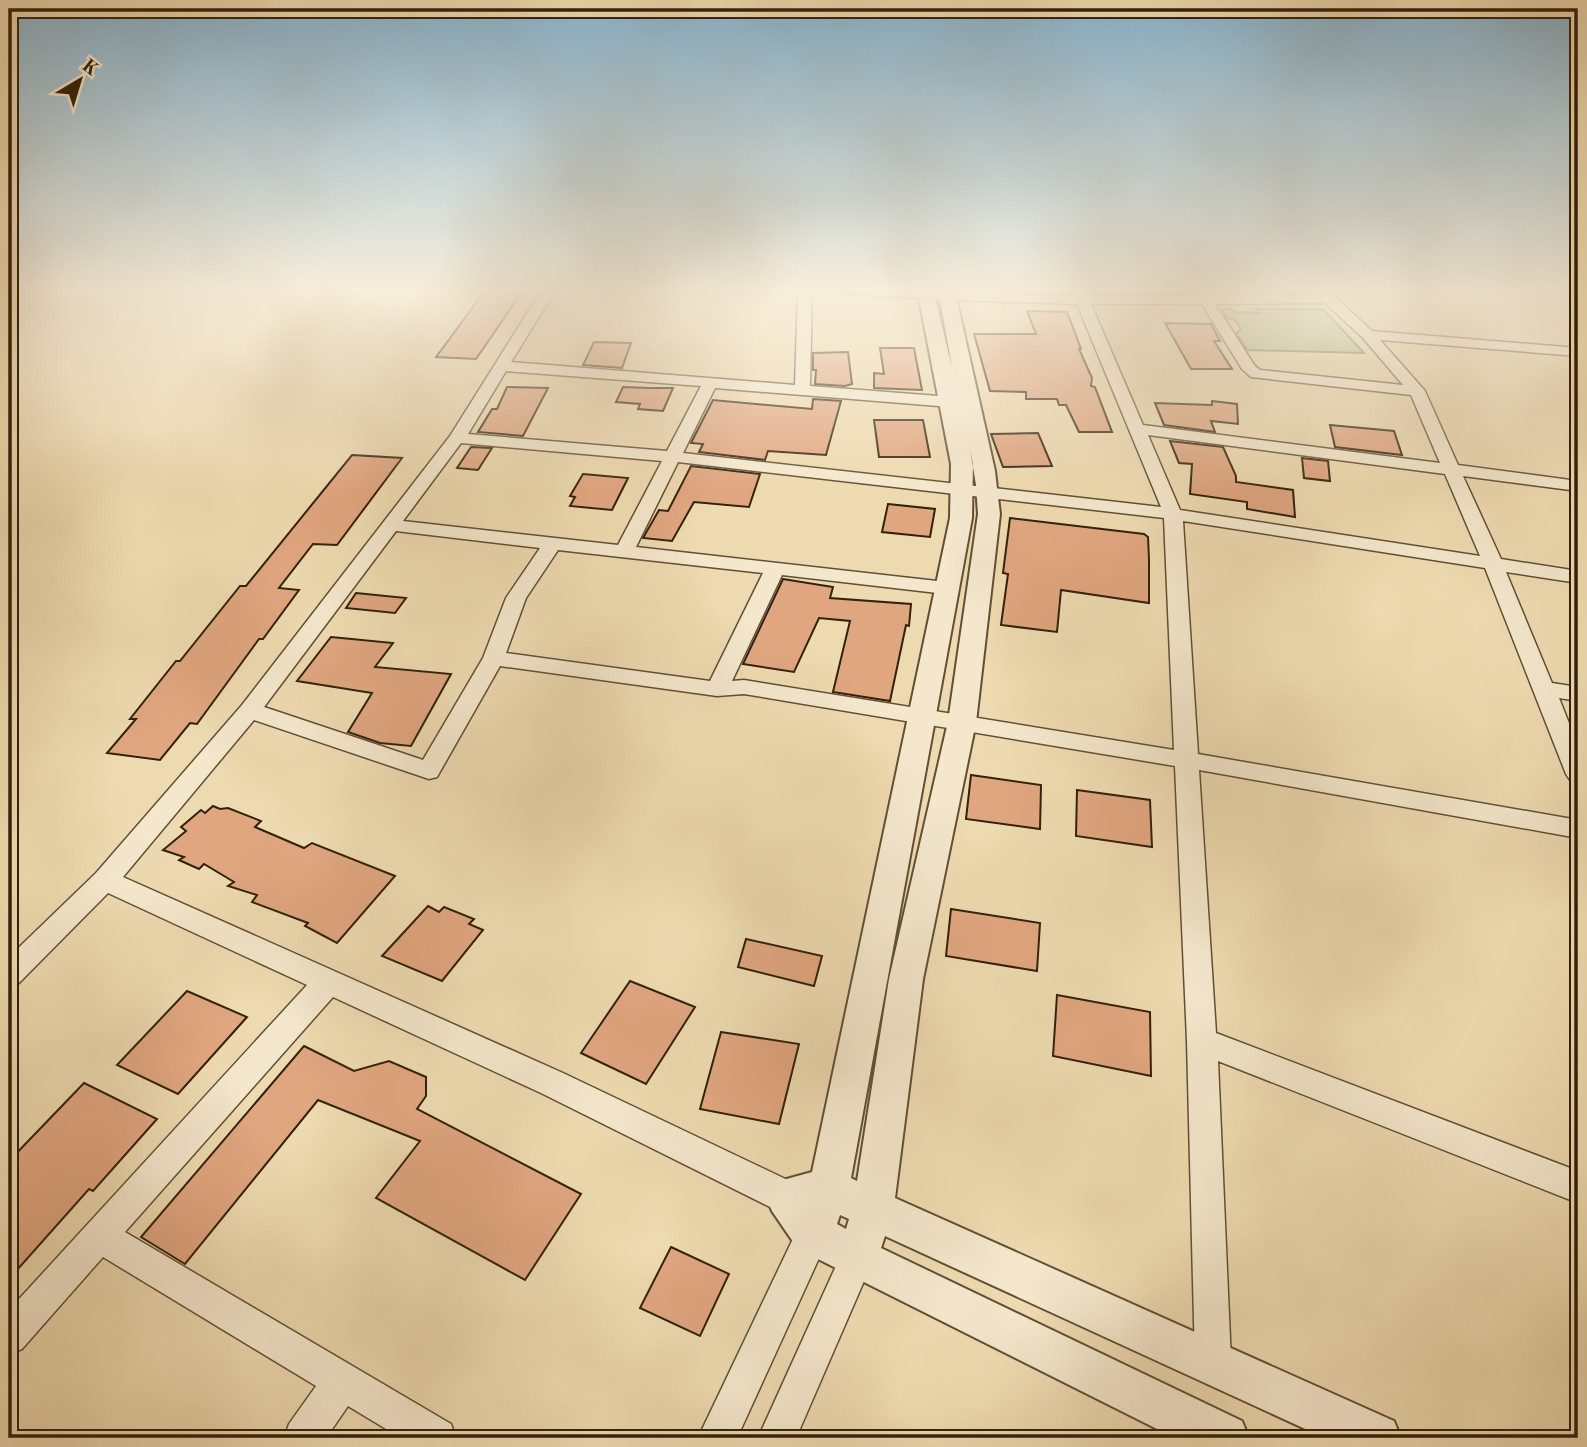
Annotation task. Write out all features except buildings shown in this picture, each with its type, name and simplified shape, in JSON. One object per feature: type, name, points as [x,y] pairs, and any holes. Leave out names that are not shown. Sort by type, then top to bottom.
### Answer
[{"type":"street","points":[[9,975],[105,880],[250,710],[388,525],[457,438],[509,356]]},
{"type":"street","points":[[802,391],[803,356]]},
{"type":"street","points":[[945,356],[962,464],[975,492]]},
{"type":"street","points":[[777,1438],[857,1258],[873,1209],[906,979],[962,722],[975,492],[949,356]]},
{"type":"street","points":[[1104,356],[1120,394],[1139,429],[1173,514],[1202,1041],[1213,1362]]},
{"type":"street","points":[[1241,356],[1249,369],[1256,374],[1417,391]]},
{"type":"street","points":[[1386,356],[1417,391],[1494,566],[1578,775]]},
{"type":"street","points":[[503,366],[951,402]]},
{"type":"street","points":[[624,552],[675,457],[710,383]]},
{"type":"street","points":[[1139,429],[1578,486]]},
{"type":"street","points":[[457,438],[675,457],[1173,514],[1578,577]]},
{"type":"street","points":[[717,1438],[813,1234],[829,1189],[946,588],[961,518],[975,492]]},
{"type":"street","points":[[388,525],[946,588]]},
{"type":"street","points":[[250,710],[429,771],[494,658],[516,598],[552,544]]},
{"type":"street","points":[[717,689],[775,569]]},
{"type":"street","points":[[494,658],[717,689],[744,687],[1187,760],[1578,829]]},
{"type":"street","points":[[1544,689],[1578,694]]},
{"type":"street","points":[[105,880],[552,1083],[786,1197],[813,1234],[1221,1437]]},
{"type":"street","points":[[9,1336],[328,982]]},
{"type":"street","points":[[1202,1041],[1578,1187]]},
{"type":"street","points":[[786,1197],[829,1189],[1377,1438]]},
{"type":"street","points":[[100,1236],[437,1438]]},
{"type":"street","points":[[303,1438],[343,1380]]}]
